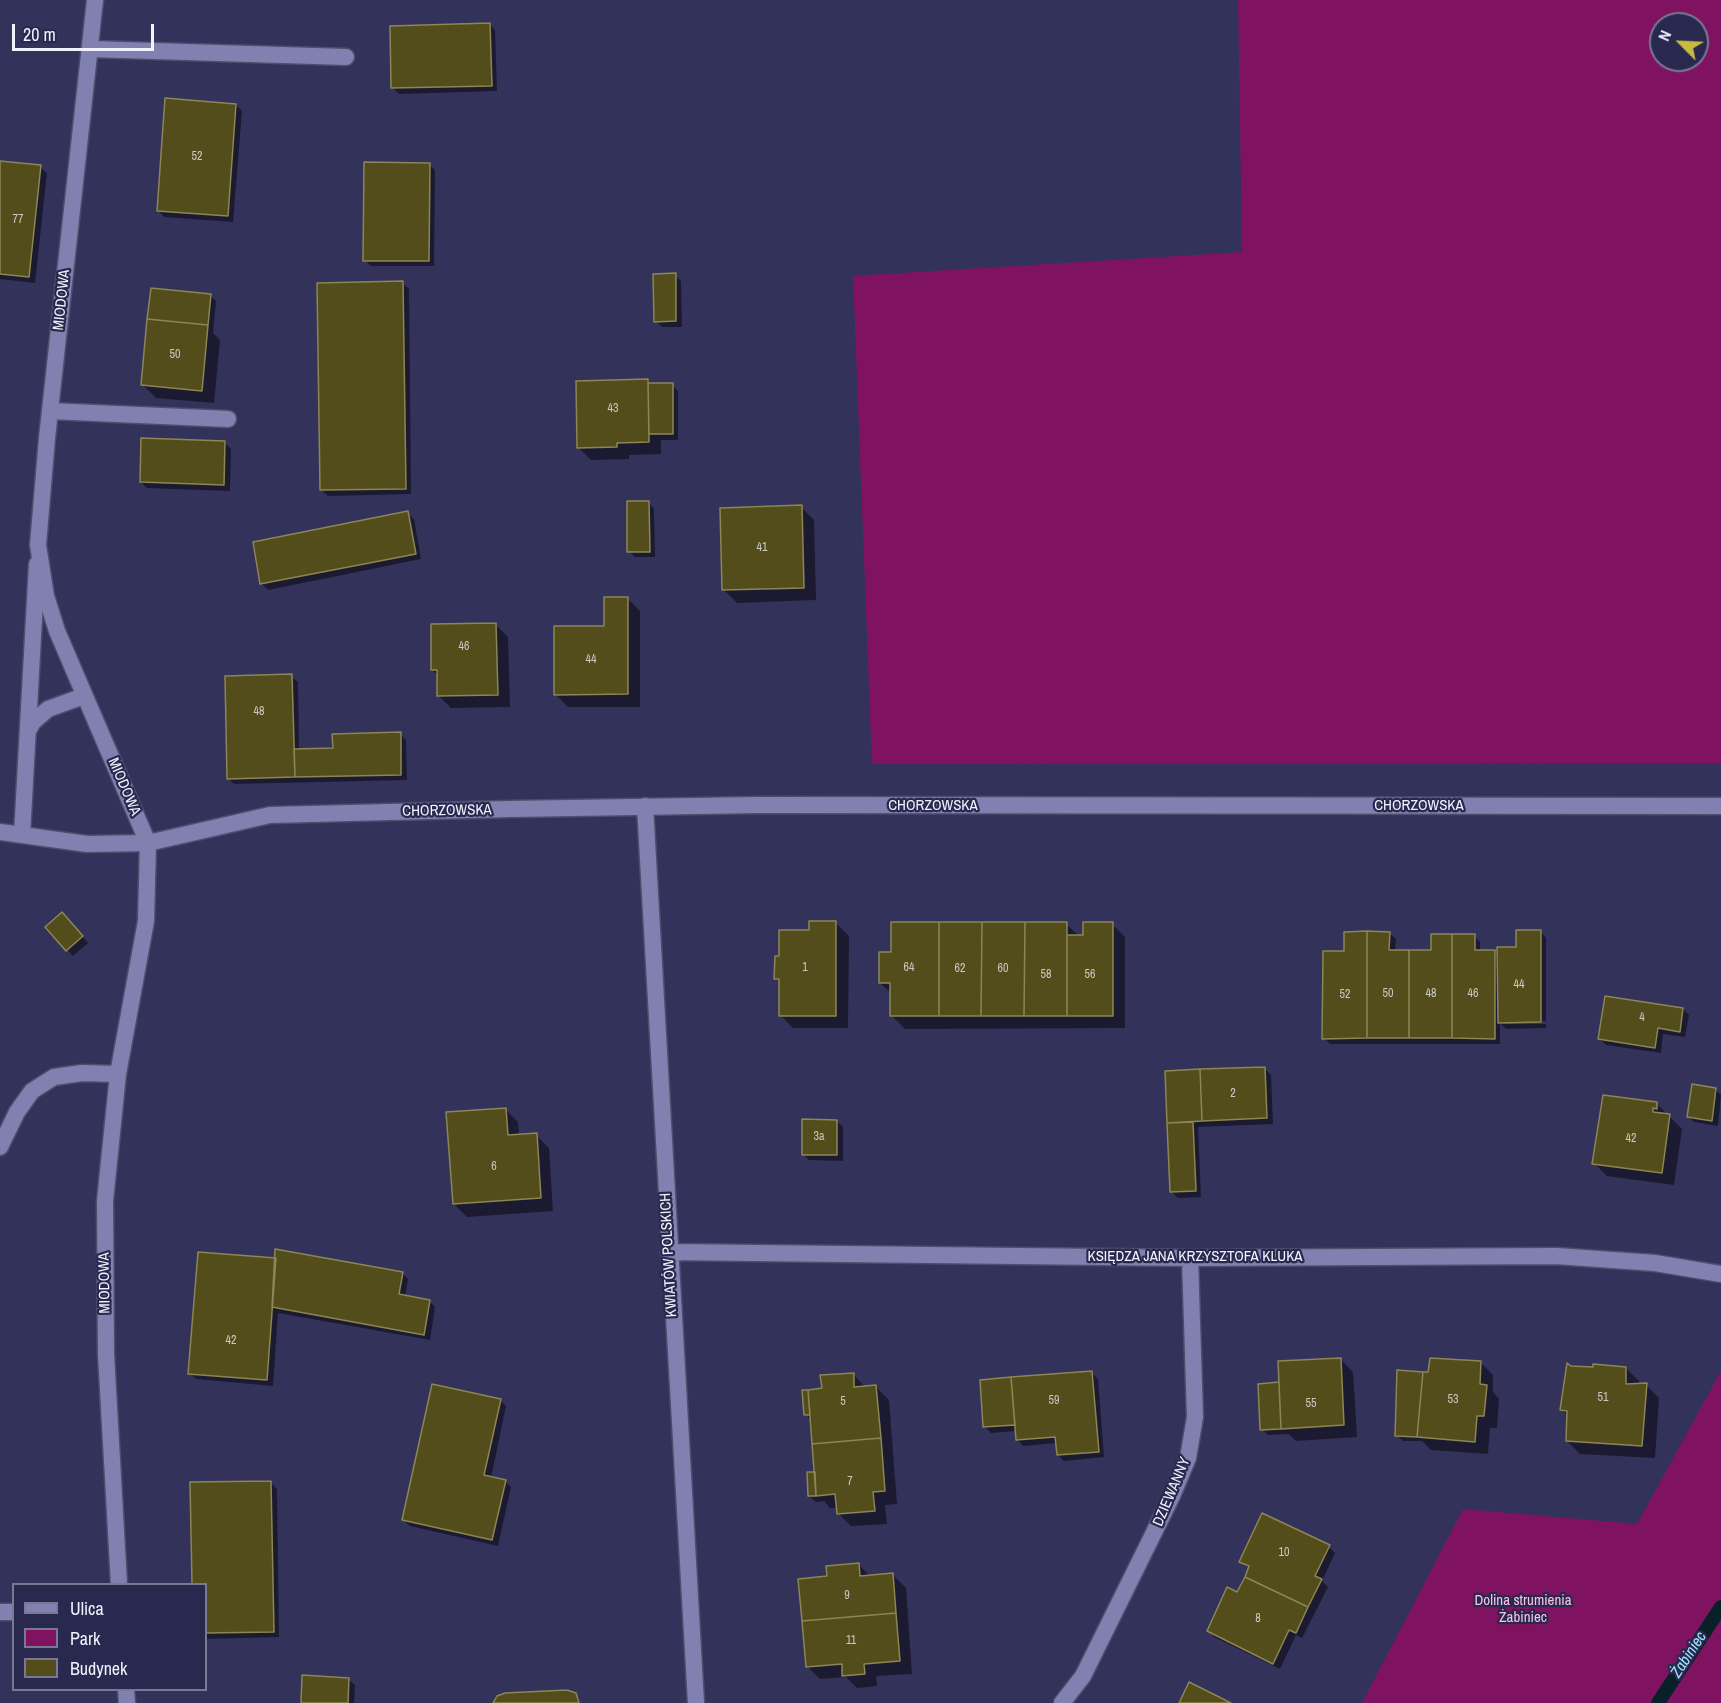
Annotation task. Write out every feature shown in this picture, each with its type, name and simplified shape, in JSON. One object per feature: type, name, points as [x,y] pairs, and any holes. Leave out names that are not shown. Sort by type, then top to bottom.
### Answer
[{"type":"street","name":"MIODOWA","points":[[95,0],[50,411],[38,545],[49,608],[84,696],[148,843],[146,921],[117,1074],[108,1151],[104,1252],[107,1389],[119,1583]]},
{"type":"street","points":[[90,49],[346,57]]},
{"type":"street","points":[[50,411],[228,419]]},
{"type":"street","points":[[22,835],[38,545]]},
{"type":"street","points":[[28,731],[33,722],[48,709],[84,696]]},
{"type":"street","name":"CHORZOWSKA","points":[[0,832],[98,845],[148,843],[270,815],[645,806],[1721,806]]},
{"type":"street","name":"KWIATÓW POLSKICH","points":[[645,806],[696,1703]]},
{"type":"street","points":[[0,1147],[17,1112],[32,1091],[39,1086],[54,1077],[82,1073],[117,1074]]},
{"type":"street","name":"KSIĘDZA JANA KRZYSZTOFA KLUKA","points":[[669,1252],[1190,1258],[1556,1256],[1655,1263],[1721,1274]]},
{"type":"street","name":"DZIEWANNY","points":[[1062,1703],[1083,1676],[1172,1496],[1188,1458],[1195,1417],[1190,1258]]},
{"type":"green space","points":[[1238,0],[1721,0],[1721,763],[872,764],[853,276],[1242,252]]},
{"type":"green space","name":"Dolina strumienia Żabiniec","points":[[1721,1371],[1721,1703],[1362,1703],[1463,1509],[1637,1524]]},
{"type":"building","points":[[490,23],[492,86],[391,88],[390,26]]},
{"type":"building","points":[[165,98],[236,104],[228,216],[157,211]]},
{"type":"building","points":[[0,161],[41,165],[29,277],[0,274]]},
{"type":"building","points":[[364,162],[430,163],[429,261],[363,261]]},
{"type":"building","points":[[676,273],[676,321],[654,322],[653,274]]},
{"type":"building","points":[[403,281],[406,489],[320,490],[317,283]]},
{"type":"building","points":[[151,288],[211,294],[208,325],[147,319]]},
{"type":"building","points":[[147,319],[208,325],[202,391],[141,385]]},
{"type":"building","points":[[648,379],[649,442],[617,443],[617,447],[577,448],[576,381]]},
{"type":"building","points":[[648,383],[673,383],[673,434],[649,434]]},
{"type":"building","points":[[141,438],[225,441],[224,485],[140,482]]},
{"type":"building","points":[[627,501],[649,501],[650,552],[627,552]]},
{"type":"building","points":[[802,505],[804,588],[722,590],[720,508]]},
{"type":"building","points":[[408,511],[416,554],[260,584],[253,542]]},
{"type":"building","points":[[604,597],[628,597],[628,694],[554,695],[554,626],[604,626]]},
{"type":"building","points":[[496,623],[498,695],[437,696],[437,670],[431,670],[431,624]]},
{"type":"building","points":[[292,674],[295,777],[227,779],[225,676]]},
{"type":"building","points":[[401,732],[401,775],[295,777],[294,749],[333,748],[332,734]]},
{"type":"building","points":[[62,912],[83,936],[66,951],[45,927]]},
{"type":"building","points":[[809,921],[836,921],[836,1016],[779,1016],[779,979],[774,979],[775,956],[779,956],[779,930],[809,930]]},
{"type":"building","points":[[891,922],[939,922],[939,1016],[890,1016],[890,983],[879,983],[879,952],[891,952]]},
{"type":"building","points":[[939,922],[982,922],[981,1016],[939,1016]]},
{"type":"building","points":[[982,922],[1025,922],[1024,1016],[981,1016]]},
{"type":"building","points":[[1025,922],[1067,922],[1067,1016],[1024,1016]]},
{"type":"building","points":[[1083,922],[1113,922],[1113,1016],[1067,1016],[1067,935],[1083,935]]},
{"type":"building","points":[[1516,930],[1541,930],[1541,1022],[1498,1023],[1497,947],[1516,947]]},
{"type":"building","points":[[1367,931],[1367,1038],[1322,1039],[1323,951],[1344,951],[1344,932]]},
{"type":"building","points":[[1367,931],[1390,932],[1389,950],[1409,950],[1409,1038],[1367,1038]]},
{"type":"building","points":[[1431,934],[1452,934],[1452,1038],[1409,1038],[1409,950],[1431,950]]},
{"type":"building","points":[[1452,934],[1475,934],[1475,950],[1495,950],[1495,1039],[1452,1038]]},
{"type":"building","points":[[1605,996],[1683,1008],[1680,1032],[1658,1028],[1655,1048],[1598,1039]]},
{"type":"building","points":[[1265,1067],[1267,1118],[1202,1121],[1200,1069]]},
{"type":"building","points":[[1200,1069],[1202,1121],[1167,1123],[1165,1071]]},
{"type":"building","points":[[1692,1084],[1716,1088],[1712,1121],[1687,1117]]},
{"type":"building","points":[[1603,1095],[1657,1102],[1657,1109],[1653,1108],[1653,1112],[1670,1114],[1662,1173],[1592,1164]]},
{"type":"building","points":[[506,1108],[508,1135],[537,1133],[541,1198],[453,1204],[446,1112]]},
{"type":"building","points":[[802,1119],[837,1120],[837,1155],[802,1155]]},
{"type":"building","points":[[1193,1122],[1196,1191],[1170,1192],[1167,1123]]},
{"type":"building","points":[[275,1249],[403,1272],[399,1294],[430,1300],[424,1335],[272,1307]]},
{"type":"building","points":[[198,1252],[276,1258],[267,1380],[188,1374]]},
{"type":"building","points":[[1341,1358],[1344,1425],[1281,1429],[1278,1361]]},
{"type":"building","points":[[1430,1358],[1481,1361],[1480,1384],[1487,1385],[1484,1416],[1477,1416],[1475,1442],[1417,1437],[1423,1372],[1428,1372]]},
{"type":"building","points":[[1567,1363],[1571,1366],[1593,1367],[1593,1364],[1626,1367],[1626,1384],[1647,1383],[1642,1446],[1566,1441],[1567,1411],[1560,1410]]},
{"type":"building","points":[[1397,1370],[1423,1372],[1417,1437],[1395,1436]]},
{"type":"building","points":[[1092,1371],[1099,1452],[1057,1455],[1055,1437],[1016,1440],[1011,1377]]},
{"type":"building","points":[[854,1373],[854,1387],[876,1385],[881,1438],[812,1444],[808,1390],[822,1388],[820,1375]]},
{"type":"building","points":[[1011,1377],[1015,1425],[983,1427],[980,1380]]},
{"type":"building","points":[[1279,1382],[1281,1429],[1260,1430],[1258,1384]]},
{"type":"building","points":[[432,1384],[501,1399],[484,1475],[506,1480],[492,1540],[402,1520]]},
{"type":"building","points":[[802,1390],[808,1390],[810,1415],[804,1415]]},
{"type":"building","points":[[881,1438],[885,1491],[873,1492],[875,1511],[837,1514],[835,1494],[816,1496],[812,1444]]},
{"type":"building","points":[[807,1472],[815,1472],[816,1496],[808,1496]]},
{"type":"building","points":[[271,1481],[274,1632],[207,1633],[207,1583],[192,1583],[190,1482]]},
{"type":"building","points":[[1262,1513],[1330,1545],[1315,1576],[1322,1579],[1308,1607],[1245,1577],[1249,1566],[1239,1562]]},
{"type":"building","points":[[859,1563],[860,1576],[893,1573],[896,1613],[802,1621],[798,1579],[827,1576],[826,1566]]},
{"type":"building","points":[[1245,1577],[1308,1607],[1296,1633],[1289,1630],[1273,1664],[1207,1631],[1227,1587],[1237,1592]]},
{"type":"building","points":[[896,1613],[900,1661],[864,1664],[865,1674],[842,1676],[842,1664],[806,1667],[802,1621]]},
{"type":"building","points":[[302,1675],[349,1678],[348,1703],[301,1703]]},
{"type":"building","points":[[1189,1682],[1231,1703],[1179,1703]]},
{"type":"building","points":[[567,1690],[576,1693],[579,1703],[493,1703],[497,1696],[505,1693]]},
{"type":"waterway","name":"Żabiniec","points":[[1658,1703],[1721,1607]]}]
